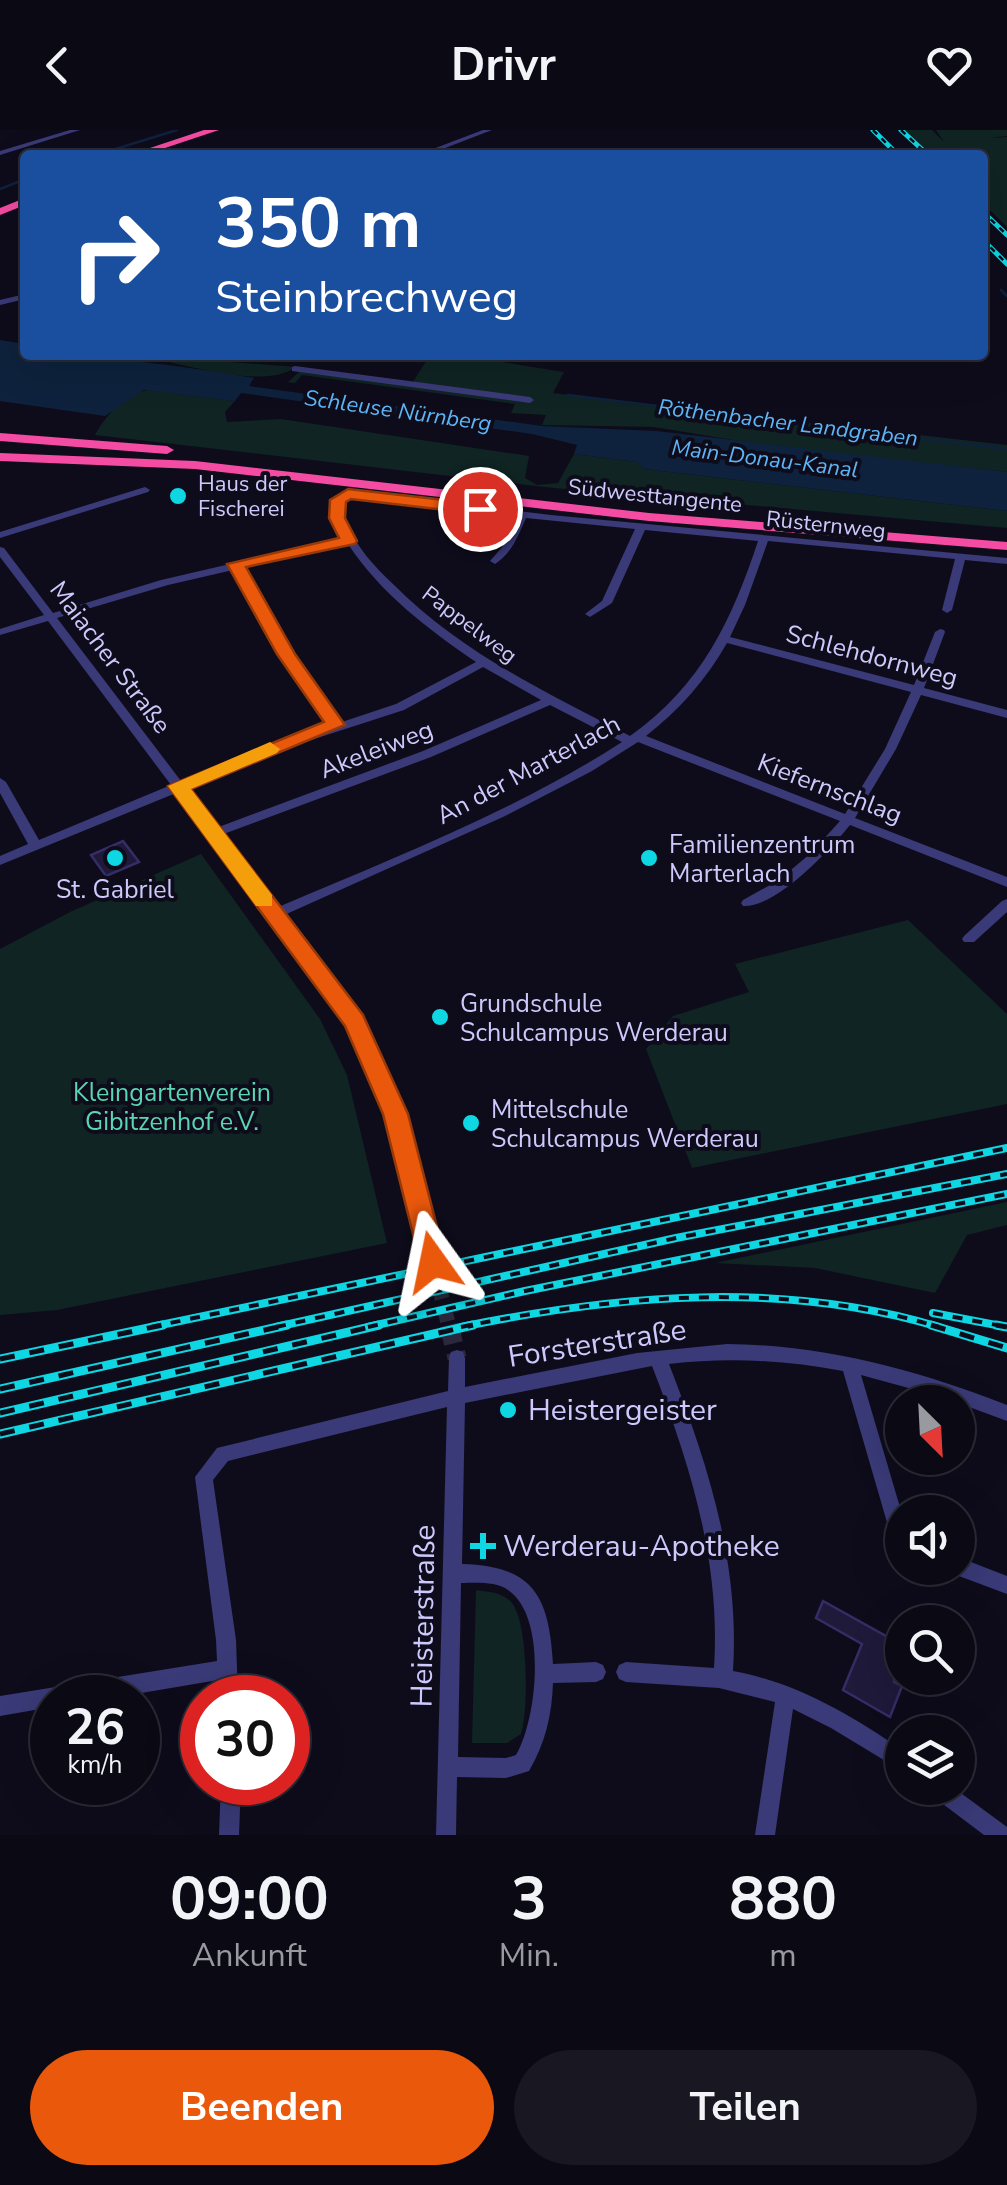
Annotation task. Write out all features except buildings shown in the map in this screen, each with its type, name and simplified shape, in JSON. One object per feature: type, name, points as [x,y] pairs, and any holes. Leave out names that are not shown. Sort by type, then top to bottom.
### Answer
[{"type":"highway","points":[[158,150],[232,130]]},
{"type":"highway","points":[[0,437],[151,448],[268,464]]},
{"type":"highway","name":"Südwesttangente","points":[[0,450],[132,453],[268,464],[688,514],[1007,538]]},
{"type":"highway","name":"Südwesttangente","points":[[0,458],[174,463],[650,518],[1007,546]]},
{"type":"highway","points":[[0,466],[174,463]]},
{"type":"street","points":[[0,152],[76,130]]},
{"type":"street","points":[[434,150],[490,130]]},
{"type":"street","points":[[295,368],[530,400]]},
{"type":"street","points":[[0,535],[145,490]]},
{"type":"street","name":"Rüsternweg","points":[[349,541],[337,518],[338,500],[344,496],[1007,561]]},
{"type":"street","points":[[495,561],[508,547],[522,515]]},
{"type":"street","points":[[590,614],[608,603],[641,527]]},
{"type":"street","name":"An der Marterlach","points":[[274,914],[456,836],[634,739],[677,704],[726,639],[764,538]]},
{"type":"street","points":[[0,632],[236,564],[349,541]]},
{"type":"street","name":"Pappelweg","points":[[349,541],[402,597],[483,663],[634,739]]},
{"type":"street","name":"Maiacher Straße","points":[[0,550],[348,1011],[380,1075],[410,1162],[433,1262]]},
{"type":"street","points":[[947,610],[961,557]]},
{"type":"street","points":[[236,564],[286,654],[335,725]]},
{"type":"street","points":[[748,903],[803,870],[847,817],[887,758],[940,632]]},
{"type":"street","name":"Schlehdornweg","points":[[726,639],[1007,714]]},
{"type":"street","points":[[0,860],[335,725],[400,707],[483,663]]},
{"type":"street","name":"Akeleiweg","points":[[214,832],[443,747],[552,700]]},
{"type":"street","name":"Kiefernschlag","points":[[634,739],[847,817],[1007,882]]},
{"type":"street","points":[[0,782],[35,845]]},
{"type":"street","points":[[970,939],[1007,904]]},
{"type":"street","name":"Forsterstraße","points":[[227,1668],[204,1473],[224,1454],[457,1398],[658,1359],[752,1352],[900,1376],[1007,1413]]},
{"type":"street","points":[[457,1358],[457,1398]]},
{"type":"street","points":[[658,1359],[716,1539],[724,1605],[722,1678]]},
{"type":"street","points":[[850,1367],[888,1495]]},
{"type":"street","name":"Heisterstraße","points":[[446,1835],[457,1398]]},
{"type":"street","points":[[449,1767],[506,1768],[522,1764],[538,1738],[544,1674],[529,1596],[517,1584],[498,1576],[454,1573]]},
{"type":"street","points":[[975,1573],[1007,1585]]},
{"type":"street","points":[[0,1706],[227,1668],[227,1675]]},
{"type":"street","points":[[544,1674],[596,1672]]},
{"type":"street","points":[[626,1672],[722,1678],[838,1717],[885,1750]]},
{"type":"street","points":[[765,1835],[785,1697]]},
{"type":"street","points":[[228,1835],[230,1805]]},
{"type":"street","points":[[961,1805],[1001,1835]]},
{"type":"green space","points":[[905,130],[932,130],[944,142],[936,130],[1007,130],[1007,136],[988,138],[1007,137],[1007,227],[988,208],[988,150],[926,150]]},
{"type":"green space","points":[[158,360],[296,367],[262,377],[218,373]]},
{"type":"green space","points":[[427,360],[490,360],[564,372],[553,393],[1007,445],[1007,472],[777,447],[654,427],[542,425],[546,415],[511,413],[515,404],[302,375],[295,383],[288,382],[300,371],[411,385]]},
{"type":"green space","points":[[148,390],[235,401],[225,412],[227,422],[281,419],[529,456],[525,478],[537,485],[558,483],[574,454],[637,462],[644,469],[1007,511],[1007,528],[554,488],[95,435],[117,407]]},
{"type":"green space","name":"Kleingartenverein Gibitzenhof e.V.","points":[[201,854],[320,1019],[347,1075],[387,1243],[57,1310],[0,1315],[0,949],[70,912]]},
{"type":"green space","points":[[908,920],[1007,1014],[1007,1104],[692,1168],[646,1049],[673,1016],[749,992],[735,964]]},
{"type":"green space","points":[[1007,1202],[1007,1225],[967,1235],[935,1293],[815,1268],[715,1263]]},
{"type":"green space","points":[[476,1590],[508,1599],[521,1629],[526,1667],[524,1722],[521,1734],[507,1743],[472,1743]]},
{"type":"water","points":[[0,340],[20,343],[20,360],[115,360],[168,365],[254,378],[249,386],[542,426],[656,431],[1007,472],[1007,511],[644,469],[637,462],[574,454],[577,445],[532,434],[241,393],[235,401],[144,390],[105,416],[0,401]]},
{"type":"waterway","points":[[112,150],[177,130]]},
{"type":"waterway","points":[[0,189],[20,181]]},
{"type":"waterway","name":"Röthenbacher Landgraben","points":[[1001,290],[1007,296]]},
{"type":"waterway","name":"Röthenbacher Landgraben","points":[[568,395],[1007,449]]},
{"type":"tunnel","points":[[433,1262],[449,1327]]},
{"type":"tunnel","points":[[449,1325],[457,1358]]},
{"type":"railway","points":[[873,130],[893,150]]},
{"type":"railway","points":[[901,130],[923,150]]},
{"type":"railway","points":[[988,217],[1007,235]]},
{"type":"railway","points":[[988,245],[1007,264]]},
{"type":"railway","points":[[151,1327],[1007,1148]]},
{"type":"railway","points":[[276,1327],[676,1238],[1007,1174]]},
{"type":"railway","points":[[368,1327],[525,1291],[1007,1194]]},
{"type":"railway","points":[[461,1327],[580,1307],[700,1297],[821,1303],[939,1327]]},
{"type":"railway","points":[[933,1313],[1007,1327],[996,1325]]},
{"type":"railway","points":[[0,1359],[163,1325]]},
{"type":"railway","points":[[0,1389],[287,1325]]},
{"type":"railway","points":[[0,1413],[379,1325]]},
{"type":"railway","points":[[0,1434],[473,1325]]},
{"type":"railway","points":[[931,1325],[1007,1348]]},
{"type":"slow traffic","points":[[264,901],[178,786],[270,749]]},
{"type":"place","name":"Haus der Fischerei","points":[[178,496]]},
{"type":"place","name":"St. Gabriel","points":[[115,858]]},
{"type":"place","name":"Familienzentrum Marterlach","points":[[649,858]]},
{"type":"place","name":"Grundschule Schulcampus Werderau","points":[[440,1017]]},
{"type":"place","name":"Mittelschule Schulcampus Werderau","points":[[471,1123]]},
{"type":"place","name":"Heistergeister","points":[[508,1410]]},
{"type":"place","name":"Werderau-Apotheke","points":[[483,1546]]},
{"type":"route","points":[[433,1262],[396,1114],[355,1022],[178,786],[335,725],[286,654],[236,564],[349,541],[337,518],[338,500],[348,494],[480,509]]},
{"type":"water label","name":"Schleuse Nürnberg","points":[[398,410]]},
{"type":"water label","name":"Main-Donau-Kanal","points":[[765,458]]}]
